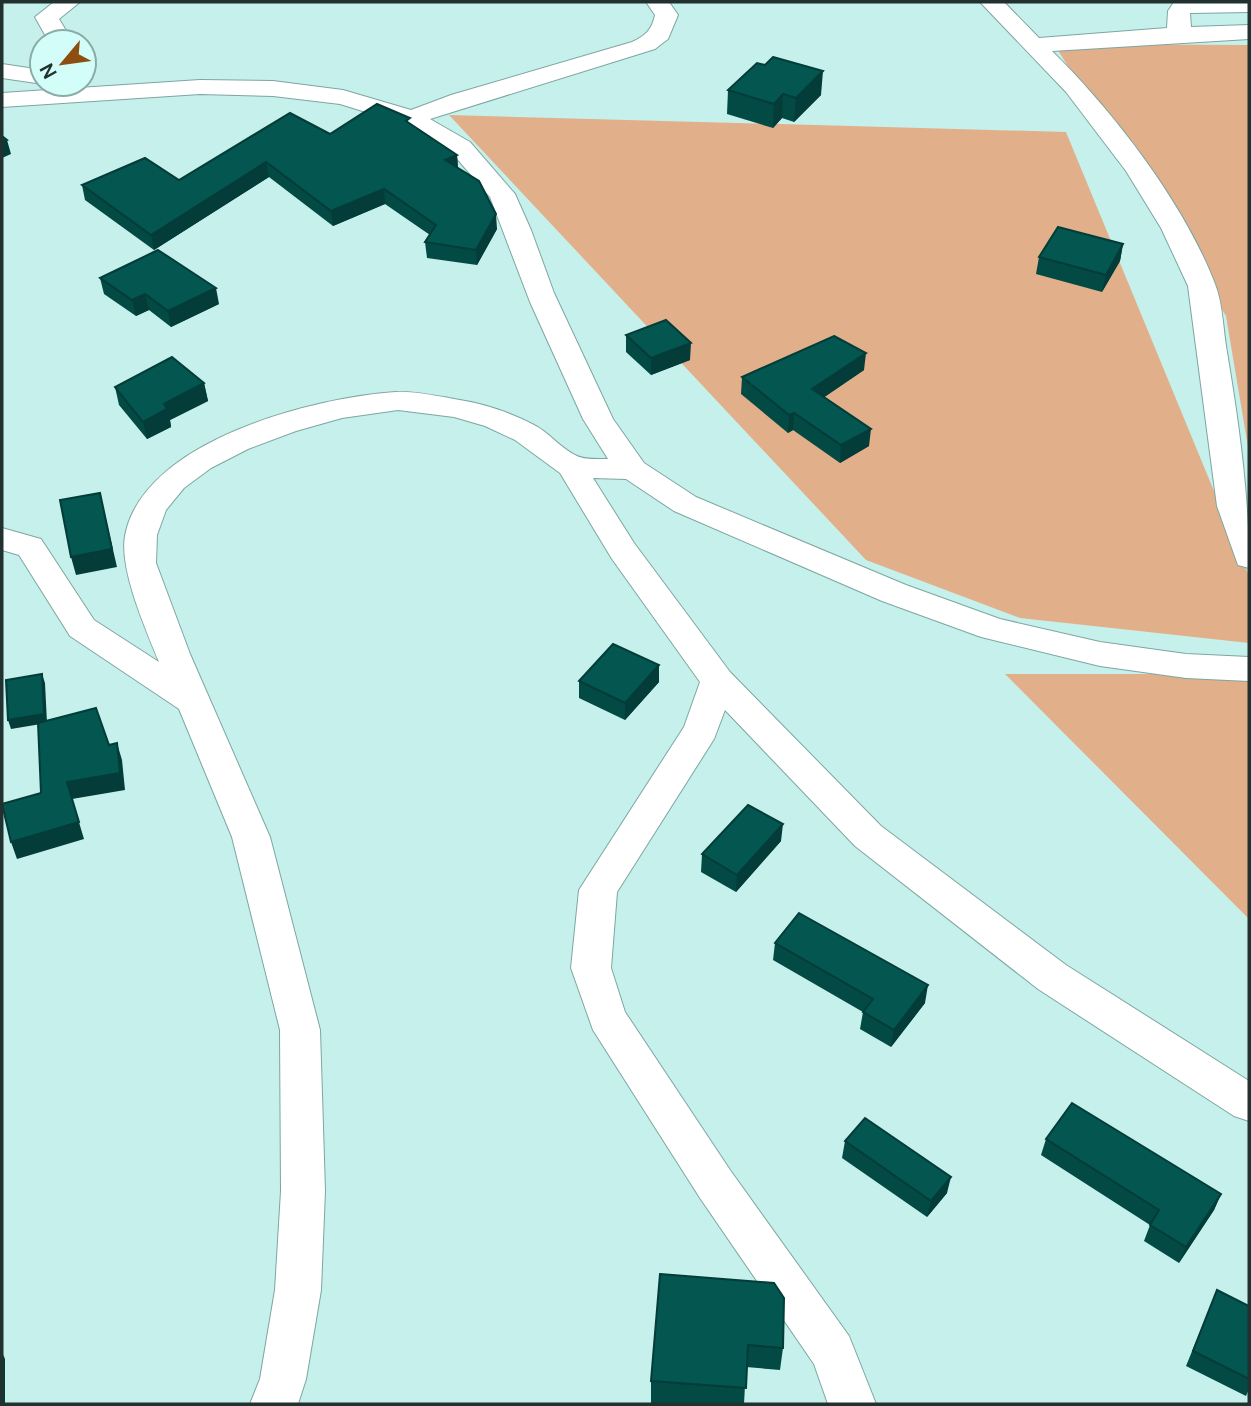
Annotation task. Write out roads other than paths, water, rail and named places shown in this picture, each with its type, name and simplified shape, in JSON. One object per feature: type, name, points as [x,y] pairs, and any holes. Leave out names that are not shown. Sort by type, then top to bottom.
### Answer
[{"type":"street","points":[[53,28],[46,17],[69,2]]},
{"type":"street","points":[[411,118],[460,100],[634,50],[655,40],[664,30],[667,15],[657,2]]},
{"type":"street","points":[[991,2],[1075,87],[1137,169],[1174,228],[1202,286],[1233,506],[1249,557]]},
{"type":"street","points":[[1179,34],[1179,11],[1183,6],[1249,5]]},
{"type":"street","points":[[1034,45],[1179,34],[1249,32]]},
{"type":"street","points":[[2,72],[28,76]]},
{"type":"street","points":[[98,85],[132,91]]},
{"type":"street","points":[[2,100],[233,87],[331,94],[380,106],[411,118],[437,131],[481,164]]},
{"type":"street","points":[[460,100],[463,121],[481,164],[503,196],[541,295],[608,436],[633,470],[685,504],[894,593],[993,629],[1100,654],[1186,666],[1249,669]]},
{"type":"street","points":[[274,1404],[283,1379],[298,1290],[303,1191],[300,1030],[251,837],[192,701],[140,563],[141,534],[151,507],[173,481],[200,461],[237,442],[285,424],[340,409],[398,401],[456,408],[496,419],[526,433],[571,467],[623,551],[719,681],[868,836],[1052,977],[1249,1103]]},
{"type":"street","points":[[571,467],[633,470]]},
{"type":"street","points":[[2,539],[30,547],[82,628],[192,701]]},
{"type":"street","points":[[719,681],[701,730],[598,890],[591,968],[607,1018],[715,1184],[833,1352],[852,1404]]}]
